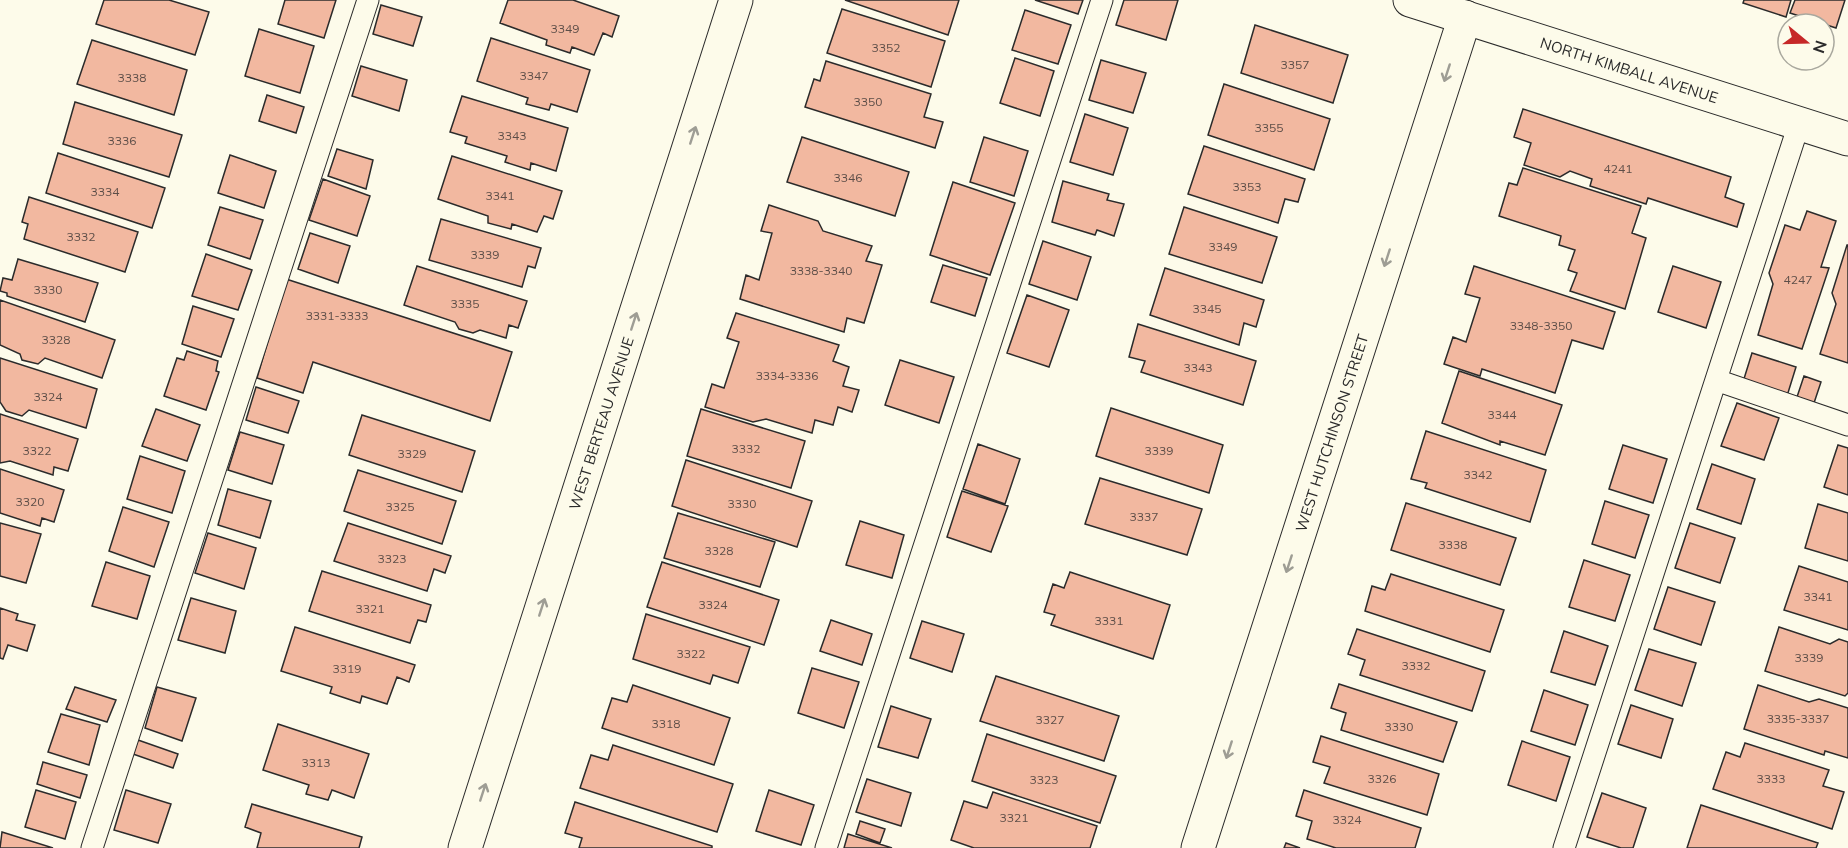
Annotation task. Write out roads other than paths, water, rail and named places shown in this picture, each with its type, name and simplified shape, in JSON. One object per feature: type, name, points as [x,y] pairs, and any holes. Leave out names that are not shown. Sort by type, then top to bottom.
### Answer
[{"type":"street","name":"WEST BERTEAU AVENUE","points":[[465,848],[736,0]]},
{"type":"street","name":"NORTH KIMBALL AVENUE","points":[[1410,0],[1848,139]]},
{"type":"street","name":"WEST HUTCHINSON STREET","points":[[1198,848],[1465,17]]},
{"type":"lane","points":[[92,848],[368,0]]},
{"type":"lane","points":[[826,848],[1102,0]]},
{"type":"lane","points":[[1564,848],[1799,124]]},
{"type":"lane","points":[[1716,380],[1848,425]]}]
